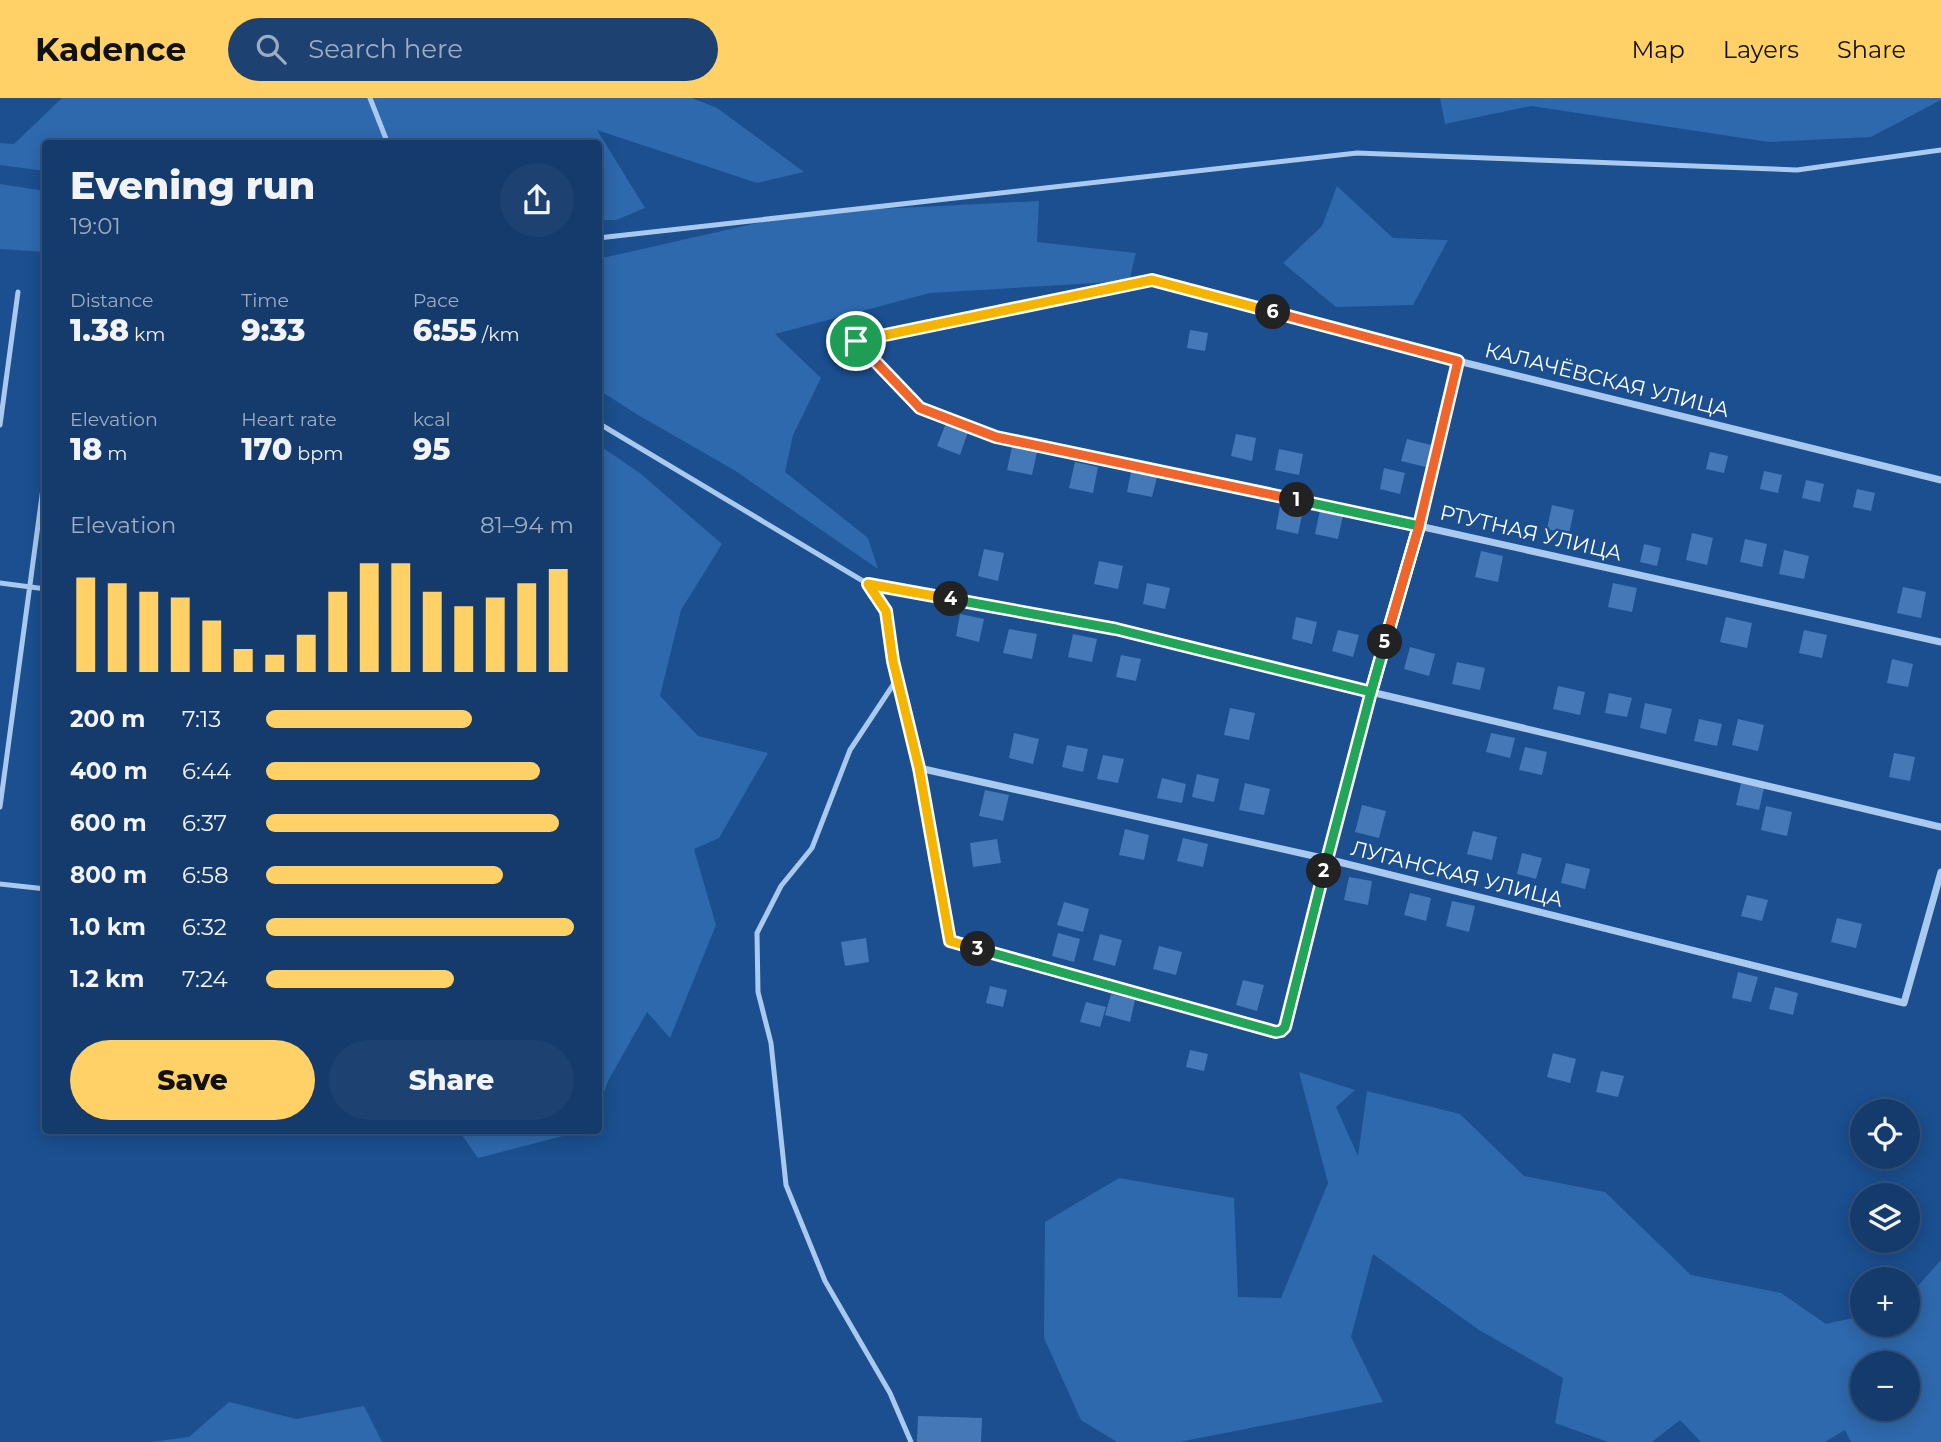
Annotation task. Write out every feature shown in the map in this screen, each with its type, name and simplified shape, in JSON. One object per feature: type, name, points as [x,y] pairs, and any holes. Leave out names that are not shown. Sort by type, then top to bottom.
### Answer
[{"type":"street","name":"КАЛАЧЁВСКАЯ УЛИЦА","points":[[856,341],[1152,280],[1458,361],[1941,480]]},
{"type":"street","name":"РТУТНАЯ УЛИЦА","points":[[856,341],[920,408],[996,437],[1419,526],[1941,642]]},
{"type":"street","points":[[950,941],[1276,1032],[1285,1027],[1371,692],[1419,526],[1458,361]]},
{"type":"street","points":[[868,584],[1116,629],[1941,827]]},
{"type":"street","name":"ЛУГАНСКАЯ УЛИЦА","points":[[919,768],[1327,859],[1903,1003],[1941,872]]},
{"type":"lane","points":[[370,98],[386,140]]},
{"type":"lane","points":[[602,238],[1357,153],[1797,170],[1941,149]]},
{"type":"lane","points":[[0,425],[18,292]]},
{"type":"lane","points":[[602,425],[868,584],[886,611],[897,679],[919,768],[950,941]]},
{"type":"lane","points":[[0,807],[42,494]]},
{"type":"lane","points":[[0,583],[42,589]]},
{"type":"lane","points":[[897,679],[850,750],[812,848],[780,886],[757,933],[758,992],[771,1043],[786,1185],[825,1281],[890,1393],[911,1442]]},
{"type":"lane","points":[[0,884],[42,889]]},
{"type":"shaded area","points":[[62,98],[692,98],[717,108],[804,172],[757,183],[597,130],[645,208],[616,220],[602,220],[602,140],[42,140],[42,171],[0,165],[0,143],[14,144]]},
{"type":"shaded area","points":[[1440,98],[1941,100],[1871,137],[1769,142],[1531,106],[1445,124]]},
{"type":"shaded area","points":[[0,184],[42,191],[42,252],[0,249]]},
{"type":"shaded area","points":[[1337,186],[1393,238],[1448,240],[1413,305],[1336,307],[1283,263],[1322,226]]},
{"type":"shaded area","points":[[1039,201],[1037,242],[1136,253],[1129,281],[930,293],[775,334],[821,378],[793,435],[785,472],[868,538],[878,569],[734,470],[602,392],[602,258],[801,213]]},
{"type":"shaded area","points":[[602,447],[641,474],[722,544],[681,610],[660,696],[698,736],[768,753],[719,838],[694,849],[716,925],[670,1038],[647,1012],[608,1081],[602,1098]]},
{"type":"shaded area","points":[[1299,1072],[1355,1090],[1336,1107],[1358,1156],[1367,1091],[1460,1114],[1524,1176],[1605,1192],[1691,1275],[1781,1293],[1826,1324],[1850,1319],[1850,1337],[1920,1337],[1920,1284],[1941,1260],[1941,1442],[1851,1442],[1845,1430],[1825,1442],[1701,1442],[1680,1420],[1652,1442],[1608,1442],[1555,1423],[1563,1378],[1479,1330],[1373,1254],[1351,1337],[1383,1402],[1179,1442],[1117,1442],[1081,1420],[1044,1338],[1045,1222],[1119,1178],[1234,1198],[1238,1297],[1281,1298],[1328,1183]]},
{"type":"shaded area","points":[[461,1134],[570,1134],[478,1158]]},
{"type":"shaded area","points":[[229,1402],[296,1419],[364,1406],[382,1442],[150,1442],[189,1437]]},
{"type":"building","points":[[1190,330],[1208,333],[1205,351],[1187,348]]},
{"type":"building","points":[[946,423],[968,432],[960,455],[937,446]]},
{"type":"building","points":[[1236,434],[1256,438],[1252,461],[1231,456]]},
{"type":"building","points":[[1407,439],[1431,445],[1426,467],[1401,461]]},
{"type":"building","points":[[1012,447],[1037,452],[1032,475],[1007,470]]},
{"type":"building","points":[[1279,449],[1303,454],[1299,475],[1275,470]]},
{"type":"building","points":[[1710,452],[1728,456],[1724,473],[1706,469]]},
{"type":"building","points":[[1075,462],[1098,467],[1093,493],[1069,488]]},
{"type":"building","points":[[1384,468],[1405,473],[1400,494],[1380,489]]},
{"type":"building","points":[[1764,471],[1782,475],[1778,493],[1760,489]]},
{"type":"building","points":[[1131,472],[1157,477],[1152,497],[1127,492]]},
{"type":"building","points":[[1806,480],[1824,484],[1820,502],[1802,498]]},
{"type":"building","points":[[1857,489],[1875,493],[1871,511],[1853,507]]},
{"type":"building","points":[[1552,505],[1574,510],[1569,534],[1547,529]]},
{"type":"building","points":[[1280,506],[1303,511],[1298,534],[1276,529]]},
{"type":"building","points":[[1320,510],[1343,515],[1338,539],[1315,534]]},
{"type":"building","points":[[1692,533],[1713,538],[1707,565],[1686,560]]},
{"type":"building","points":[[1745,539],[1767,544],[1762,567],[1740,562]]},
{"type":"building","points":[[1644,544],[1661,548],[1657,566],[1640,562]]},
{"type":"building","points":[[984,549],[1004,553],[998,581],[978,576]]},
{"type":"building","points":[[1784,550],[1809,556],[1804,579],[1779,574]]},
{"type":"building","points":[[1481,551],[1503,556],[1498,582],[1475,577]]},
{"type":"building","points":[[1099,561],[1123,566],[1118,589],[1094,584]]},
{"type":"building","points":[[1147,583],[1170,588],[1165,609],[1143,604]]},
{"type":"building","points":[[1613,583],[1637,588],[1632,612],[1608,607]]},
{"type":"building","points":[[1903,587],[1926,592],[1921,618],[1897,613]]},
{"type":"building","points":[[960,614],[984,619],[979,642],[956,636]]},
{"type":"building","points":[[1296,617],[1317,622],[1312,644],[1292,639]]},
{"type":"building","points":[[1726,617],[1752,623],[1747,648],[1720,642]]},
{"type":"building","points":[[1009,629],[1037,634],[1032,659],[1003,653]]},
{"type":"building","points":[[1338,630],[1359,635],[1353,657],[1332,651]]},
{"type":"building","points":[[1804,630],[1827,635],[1822,658],[1799,653]]},
{"type":"building","points":[[1073,634],[1097,639],[1092,662],[1068,657]]},
{"type":"building","points":[[1410,647],[1435,654],[1429,676],[1404,669]]},
{"type":"building","points":[[1121,655],[1141,659],[1136,681],[1116,677]]},
{"type":"building","points":[[1892,659],[1913,664],[1908,687],[1887,683]]},
{"type":"building","points":[[1457,662],[1485,668],[1480,690],[1452,684]]},
{"type":"building","points":[[1558,686],[1585,692],[1580,715],[1553,709]]},
{"type":"building","points":[[1609,693],[1632,698],[1627,717],[1605,713]]},
{"type":"building","points":[[1645,703],[1672,709],[1666,734],[1640,728]]},
{"type":"building","points":[[1230,708],[1255,713],[1249,740],[1224,735]]},
{"type":"building","points":[[1699,719],[1722,724],[1717,746],[1694,741]]},
{"type":"building","points":[[1738,719],[1764,725],[1758,751],[1732,745]]},
{"type":"building","points":[[1014,733],[1039,739],[1033,764],[1009,758]]},
{"type":"building","points":[[1491,733],[1515,738],[1510,758],[1486,752]]},
{"type":"building","points":[[1067,745],[1088,749],[1083,772],[1062,767]]},
{"type":"building","points":[[1525,747],[1547,752],[1542,775],[1519,770]]},
{"type":"building","points":[[1894,753],[1915,757],[1910,781],[1889,777]]},
{"type":"building","points":[[1103,755],[1124,759],[1118,783],[1097,779]]},
{"type":"building","points":[[1197,774],[1219,779],[1214,802],[1192,797]]},
{"type":"building","points":[[1162,778],[1186,784],[1182,803],[1157,798]]},
{"type":"building","points":[[1245,783],[1270,789],[1264,815],[1239,810]]},
{"type":"building","points":[[1741,783],[1764,788],[1759,810],[1736,805]]},
{"type":"building","points":[[985,790],[1009,795],[1003,821],[979,816]]},
{"type":"building","points":[[1362,805],[1386,811],[1379,838],[1355,832]]},
{"type":"building","points":[[1766,806],[1792,812],[1787,836],[1761,830]]},
{"type":"building","points":[[1125,829],[1149,835],[1144,860],[1119,855]]},
{"type":"building","points":[[1473,831],[1497,837],[1492,860],[1467,854]]},
{"type":"building","points":[[1183,838],[1208,844],[1203,867],[1177,861]]},
{"type":"building","points":[[997,839],[1001,863],[973,867],[970,843]]},
{"type":"building","points":[[1522,853],[1542,858],[1536,879],[1517,874]]},
{"type":"building","points":[[1566,863],[1590,869],[1585,889],[1561,883]]},
{"type":"building","points":[[1349,877],[1372,881],[1368,905],[1344,900]]},
{"type":"building","points":[[1410,893],[1431,898],[1426,921],[1404,915]]},
{"type":"building","points":[[1747,895],[1768,900],[1762,921],[1741,916]]},
{"type":"building","points":[[1452,901],[1475,906],[1469,932],[1446,926]]},
{"type":"building","points":[[1064,902],[1089,909],[1083,932],[1057,925]]},
{"type":"building","points":[[1837,918],[1862,924],[1856,948],[1831,942]]},
{"type":"building","points":[[1058,933],[1080,939],[1074,962],[1052,956]]},
{"type":"building","points":[[1100,934],[1122,940],[1115,966],[1093,960]]},
{"type":"building","points":[[866,938],[869,962],[845,966],[841,942]]},
{"type":"building","points":[[1159,946],[1182,952],[1176,975],[1153,969]]},
{"type":"building","points":[[1738,972],[1758,977],[1751,1002],[1732,998]]},
{"type":"building","points":[[1243,980],[1264,985],[1257,1011],[1236,1005]]},
{"type":"building","points":[[990,986],[1007,990],[1003,1007],[986,1003]]},
{"type":"building","points":[[1775,987],[1798,993],[1793,1015],[1769,1009]]},
{"type":"building","points":[[1111,994],[1135,1000],[1130,1022],[1105,1015]]},
{"type":"building","points":[[1086,1002],[1106,1007],[1100,1027],[1080,1022]]},
{"type":"building","points":[[1190,1050],[1208,1054],[1204,1071],[1186,1067]]},
{"type":"building","points":[[1553,1053],[1576,1059],[1570,1083],[1547,1077]]},
{"type":"building","points":[[1601,1071],[1624,1076],[1618,1097],[1596,1092]]},
{"type":"building","points":[[918,1416],[982,1418],[981,1442],[917,1442]]},
{"type":"route","points":[[856,341],[920,408],[996,437],[1419,526],[1371,692],[1285,1027],[1281,1031],[1276,1032],[950,941],[919,768],[893,661],[886,611],[868,584],[1116,629],[1371,692],[1395,609],[1419,526],[1458,361],[1152,280],[856,341]]}]
